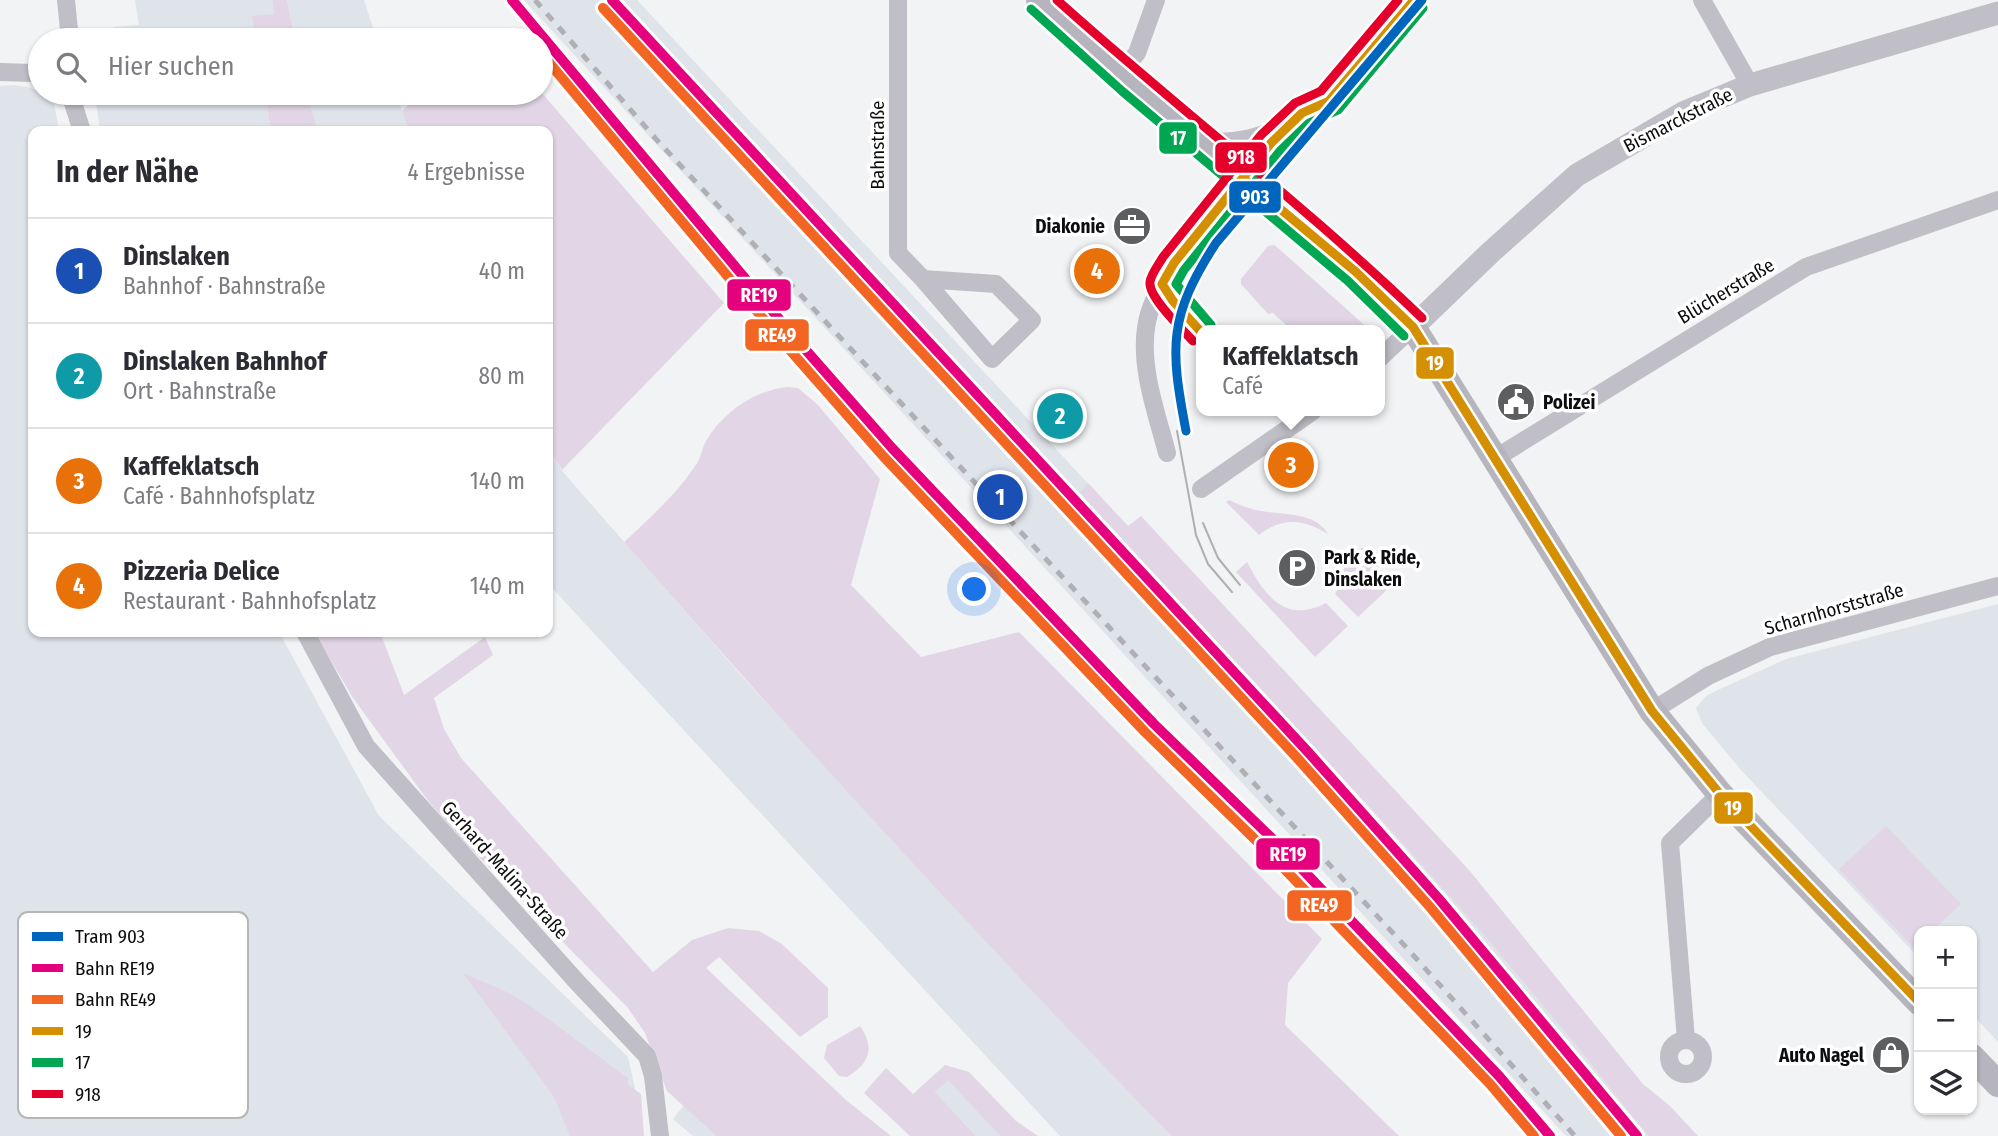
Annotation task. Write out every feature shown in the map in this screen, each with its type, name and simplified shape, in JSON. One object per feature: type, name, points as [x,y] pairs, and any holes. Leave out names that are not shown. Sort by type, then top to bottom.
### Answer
[{"type":"main road","points":[[1039,0],[1199,141],[1356,272],[1413,327],[1652,711],[1720,794],[1914,997]]},
{"type":"main road","points":[[1977,1062],[1998,1084]]},
{"type":"street","points":[[66,0],[69,28]]},
{"type":"street","name":"Bahnstraße","points":[[898,0],[898,253],[992,359],[1032,320],[996,284],[923,279]]},
{"type":"street","points":[[1121,73],[1137,53],[1156,0]]},
{"type":"street","points":[[1167,453],[1144,348],[1145,330],[1155,297],[1174,263],[1329,101],[1414,0]]},
{"type":"street","points":[[1702,0],[1750,85]]},
{"type":"street","name":"Bismarckstraße","points":[[1413,327],[1491,251],[1577,176],[1685,112],[1750,85],[1998,13]]},
{"type":"street","points":[[0,72],[28,73]]},
{"type":"street","points":[[1199,141],[1224,143],[1247,140],[1270,132],[1329,101]]},
{"type":"street","points":[[74,105],[80,126]]},
{"type":"street","points":[[1251,184],[1291,121]]},
{"type":"street","name":"Blücherstraße","points":[[1494,459],[1806,267],[1998,200]]},
{"type":"street","points":[[1385,353],[1413,327]]},
{"type":"street","points":[[1201,489],[1306,416]]},
{"type":"street","name":"Scharnhorststraße","points":[[1652,711],[1708,676],[1770,647],[1998,586]]},
{"type":"street","name":"Gerhard-Malina-Straße","points":[[308,637],[366,746],[577,982],[647,1056],[653,1076],[660,1136]]},
{"type":"street","points":[[1686,1040],[1670,843],[1720,794]]},
{"type":"shaded area","points":[[135,0],[272,0],[275,14],[253,17],[254,28],[114,27],[139,25]]},
{"type":"shaded area","points":[[272,0],[287,0],[293,28],[254,28],[252,16],[274,14]]},
{"type":"shaded area","points":[[287,0],[364,0],[373,28],[293,28]]},
{"type":"shaded area","points":[[524,0],[637,0],[1137,536],[1176,600],[1445,890],[1524,981],[1648,1136],[1566,1136],[553,32],[553,28],[550,28]]},
{"type":"shaded area","points":[[0,86],[28,87],[28,105],[54,105],[58,126],[28,126],[28,637],[282,637],[379,816],[628,1057],[641,1136],[0,1136]]},
{"type":"shaded area","points":[[97,105],[267,105],[270,126],[99,126]]},
{"type":"shaded area","points":[[267,105],[310,105],[317,126],[270,126]]},
{"type":"shaded area","points":[[310,105],[400,105],[407,126],[317,126]]},
{"type":"shaded area","points":[[408,105],[552,105],[724,303],[562,470],[553,456],[553,126],[407,126],[402,111]]},
{"type":"shaded area","points":[[1274,245],[1364,325],[1285,325],[1273,313],[1268,314],[1241,284],[1241,279],[1268,246]]},
{"type":"shaded area","points":[[787,387],[798,388],[818,405],[880,479],[851,585],[921,657],[1019,632],[1322,939],[1288,983],[1285,1025],[1399,1136],[1171,1136],[894,842],[624,542],[681,485],[700,458],[712,432],[729,413],[762,393]]},
{"type":"shaded area","points":[[553,456],[562,471],[739,673],[1171,1136],[1060,1136],[553,589]]},
{"type":"shaded area","points":[[1088,483],[1128,526],[1141,516],[1469,870],[1643,1084],[1670,1106],[1698,1136],[1648,1136],[1471,921],[1080,492]]},
{"type":"shaded area","points":[[1229,500],[1257,510],[1307,518],[1323,527],[1328,534],[1310,525],[1293,522],[1276,525],[1259,535],[1226,502]]},
{"type":"shaded area","points":[[1366,547],[1391,586],[1358,617],[1335,594],[1344,574],[1343,554]]},
{"type":"shaded area","points":[[1247,562],[1261,586],[1278,603],[1299,610],[1312,609],[1326,603],[1348,626],[1315,657],[1236,572]]},
{"type":"shaded area","points":[[1998,604],[1998,1042],[1977,1019],[1977,926],[1914,926],[1914,953],[1740,769],[1702,723],[1696,708],[1706,696],[1786,659]]},
{"type":"shaded area","points":[[317,637],[382,637],[404,695],[485,637],[493,655],[434,698],[444,729],[461,758],[653,972],[692,940],[728,928],[759,931],[782,944],[828,988],[828,1017],[800,1037],[719,957],[706,968],[846,1100],[891,1136],[716,1136],[667,1091],[645,1033],[628,1008],[462,840],[429,802],[353,698]]},
{"type":"shaded area","points":[[1886,826],[1961,904],[1937,926],[1914,926],[1914,948],[1839,869]]},
{"type":"shaded area","points":[[463,973],[509,993],[532,1007],[629,1079],[627,1084],[641,1094],[644,1136],[570,1136],[554,1097]]},
{"type":"shaded area","points":[[860,1026],[868,1041],[868,1054],[855,1072],[847,1077],[839,1076],[824,1058],[827,1045]]},
{"type":"shaded area","points":[[945,1065],[969,1072],[1016,1121],[1038,1136],[1000,1136],[948,1080],[935,1092],[976,1136],[910,1136],[864,1093],[886,1068],[913,1094]]},
{"type":"shaded area","points":[[948,1079],[1000,1136],[976,1136],[935,1092]]},
{"type":"shaded area","points":[[684,1105],[716,1136],[693,1136],[673,1119]]},
{"type":"tram line","name":"903","points":[[1186,431],[1177,377],[1177,333],[1181,313],[1200,269],[1216,243],[1422,0]]},
{"type":"tram line","points":[[1177,431],[1196,535],[1208,564],[1232,592]]},
{"type":"tram line","points":[[1203,523],[1218,558],[1240,585]]},
{"type":"railway","points":[[535,0],[656,139],[1405,946],[1575,1136]]},
{"type":"rail line","name":"RE19","points":[[512,0],[535,28]]},
{"type":"rail line","name":"RE19","points":[[612,0],[1308,752],[1439,899],[1637,1136]]},
{"type":"rail line","name":"RE49","points":[[603,8],[1299,760],[1430,907],[1621,1136]]},
{"type":"rail line","name":"RE19","points":[[553,49],[790,332],[892,448],[1154,724],[1283,849],[1499,1076],[1550,1136]]},
{"type":"rail line","name":"RE49","points":[[553,67],[781,340],[883,456],[1145,732],[1274,858],[1490,1084],[1534,1136]]},
{"type":"transit line","name":"918","points":[[1057,0],[1333,236],[1422,318]]},
{"type":"transit line","name":"918","points":[[1193,341],[1154,296],[1150,282],[1155,269],[1261,135],[1295,103],[1321,91],[1398,0]]},
{"type":"transit line","name":"19","points":[[1196,326],[1162,284],[1174,263],[1271,143],[1302,113],[1329,101],[1414,0]]},
{"type":"transit line","name":"17","points":[[1211,325],[1176,284],[1184,270],[1280,151],[1309,123],[1338,110],[1423,8]]},
{"type":"transit line","name":"17","points":[[1031,9],[1122,91],[1348,281],[1404,336]]},
{"type":"transit line","name":"19","points":[[1243,178],[1356,272],[1413,327],[1652,711],[1720,794],[1914,997]]},
{"type":"place","name":"Diakonie","points":[[1132,226]]},
{"type":"place","name":"Pizzeria Delice","points":[[1097,271]]},
{"type":"place","name":"Polizei","points":[[1516,402]]},
{"type":"place","name":"Dinslaken Bahnhof","points":[[1060,416]]},
{"type":"place","name":"Kaffeklatsch","points":[[1291,465]]},
{"type":"place","name":"Dinslaken","points":[[1000,497]]},
{"type":"place","name":"Park & Ride, Dinslaken","points":[[1297,568]]},
{"type":"place","name":"Auto Nagel","points":[[1891,1055]]}]
